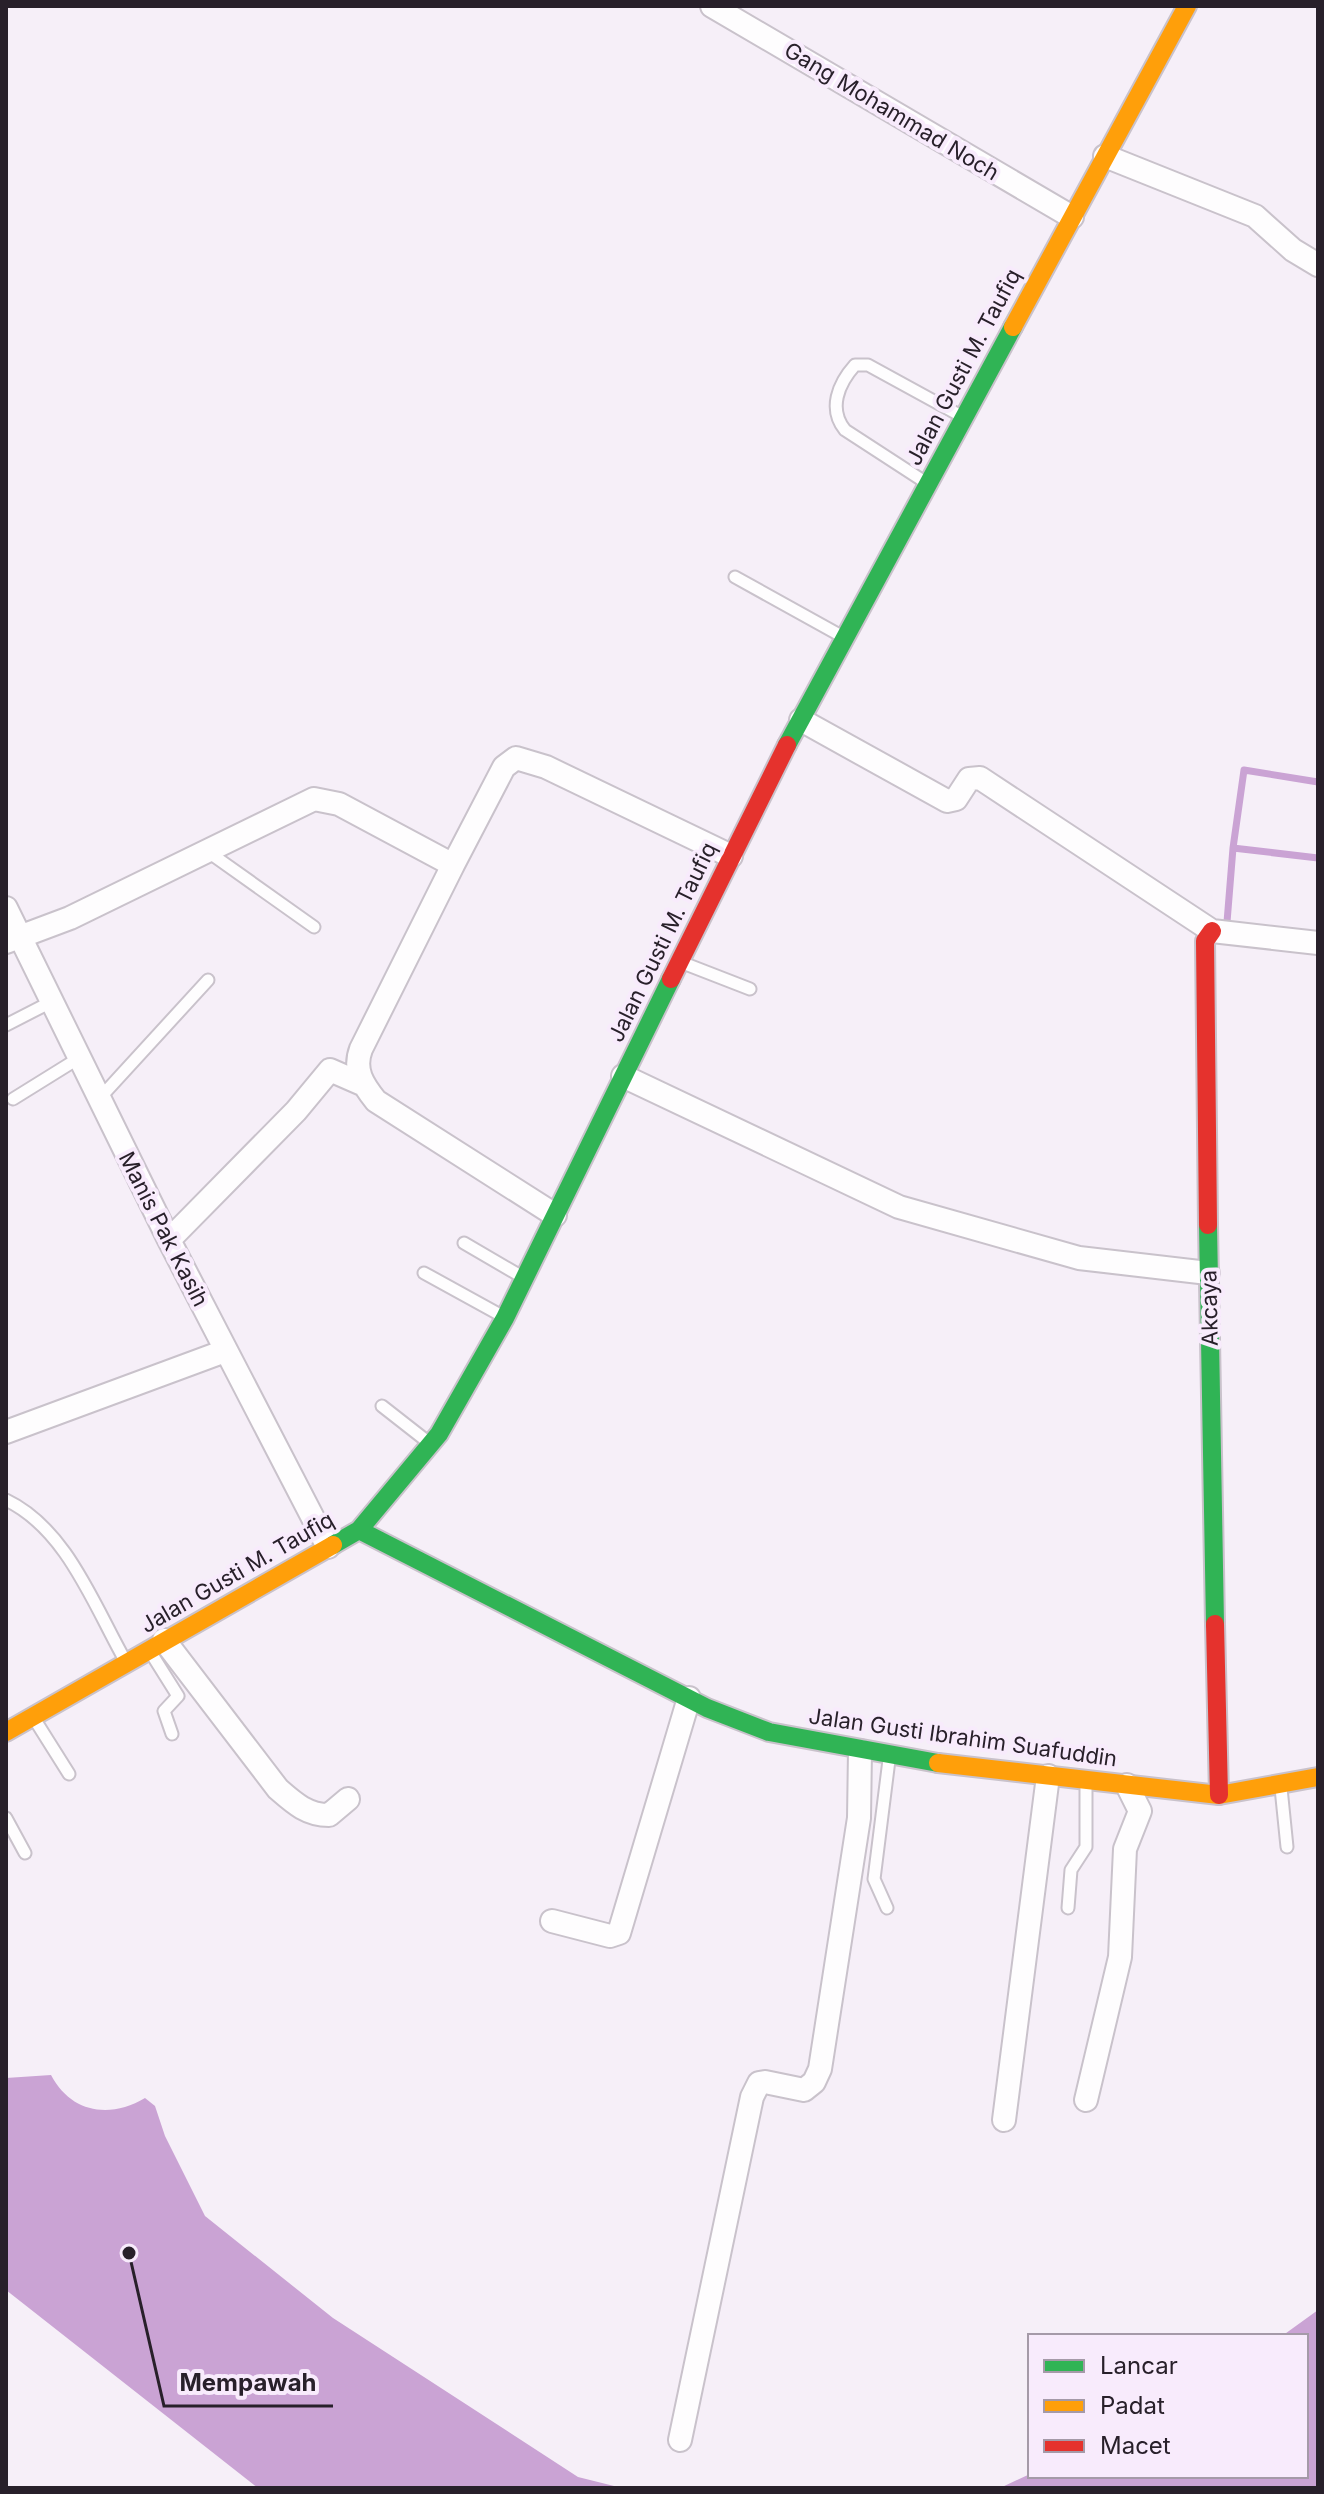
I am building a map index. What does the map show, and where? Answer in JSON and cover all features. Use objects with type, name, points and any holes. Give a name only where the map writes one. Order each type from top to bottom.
[{"type":"main road","name":"Jalan Gusti M. Taufiq","points":[[8,1728],[359,1530],[431,1444],[458,1406],[505,1318],[679,961],[801,720],[1187,6]]},
{"type":"main road","name":"Akcaya","points":[[1212,931],[1205,941],[1208,1273],[1219,1795]]},
{"type":"main road","name":"Jalan Gusti Ibrahim Suafuddin","points":[[359,1530],[689,1698],[769,1732],[860,1751],[1219,1795],[1318,1777]]},
{"type":"street","name":"Gang Mohammad Noch","points":[[712,6],[1072,217]]},
{"type":"street","points":[[1105,156],[1255,216],[1299,254],[1318,265]]},
{"type":"street","points":[[801,720],[947,801],[956,799],[969,779],[980,778],[1212,931],[1318,943]]},
{"type":"street","points":[[362,1084],[357,1061],[361,1049],[504,767],[516,758],[546,767],[731,856]]},
{"type":"street","points":[[12,939],[70,918],[314,799],[339,804],[453,865]]},
{"type":"street","name":"Manis Pak Kasih","points":[[6,908],[12,939],[51,1002],[225,1351],[328,1547]]},
{"type":"street","points":[[169,1240],[296,1111],[330,1070],[362,1084],[376,1101],[555,1215]]},
{"type":"street","points":[[623,1076],[899,1207],[1079,1258],[1208,1273]]},
{"type":"street","points":[[6,1432],[225,1351]]},
{"type":"street","points":[[156,1645],[278,1789],[302,1809],[329,1815],[348,1799]]},
{"type":"street","points":[[552,1921],[610,1936],[619,1933],[689,1698]]},
{"type":"street","points":[[680,2440],[752,2097],[759,2083],[765,2082],[804,2090],[814,2082],[820,2069],[859,1818],[860,1751]]},
{"type":"street","points":[[1004,2120],[1048,1776]]},
{"type":"street","points":[[1086,2100],[1120,1957],[1125,1849],[1140,1811],[1127,1785]]},
{"type":"lane","points":[[928,484],[845,430],[834,412],[841,386],[855,365],[864,364],[964,417]]},
{"type":"lane","points":[[735,577],[845,638]]},
{"type":"lane","points":[[207,851],[314,927]]},
{"type":"lane","points":[[679,961],[750,989]]},
{"type":"lane","points":[[99,1099],[208,980]]},
{"type":"lane","points":[[6,1025],[51,1002]]},
{"type":"lane","points":[[13,1099],[79,1058]]},
{"type":"lane","points":[[464,1243],[524,1279]]},
{"type":"lane","points":[[424,1273],[505,1318]]},
{"type":"lane","points":[[382,1406],[431,1444]]},
{"type":"lane","points":[[6,1500],[54,1536],[126,1662]]},
{"type":"lane","points":[[156,1645],[178,1696],[164,1711],[172,1734]]},
{"type":"lane","points":[[32,1716],[69,1774]]},
{"type":"lane","points":[[887,1908],[874,1879],[890,1755]]},
{"type":"lane","points":[[1068,1908],[1071,1870],[1086,1847],[1086,1781]]},
{"type":"lane","points":[[1280,1784],[1287,1847]]},
{"type":"lane","points":[[6,1818],[25,1853]]},
{"type":"shaded area","points":[[51,2075],[69,2098],[92,2109],[118,2109],[145,2098],[155,2106],[165,2136],[205,2216],[333,2318],[578,2477],[622,2488],[258,2488],[6,2290],[6,2078]]},
{"type":"shaded area","points":[[1318,2310],[1318,2488],[1000,2488],[1028,2475],[1028,2478],[1308,2478],[1308,2334],[1285,2334]]},
{"type":"waterway","points":[[1233,848],[1244,770],[1318,782]]},
{"type":"waterway","points":[[1227,922],[1233,848],[1318,858]]},
{"type":"traffic: fast","points":[[787,745],[1013,327]]},
{"type":"traffic: fast","points":[[333,1545],[359,1530],[439,1434],[505,1318],[671,979]]},
{"type":"traffic: fast","points":[[1208,1225],[1215,1624]]},
{"type":"traffic: fast","points":[[359,1530],[707,1708],[769,1732],[938,1763]]},
{"type":"traffic: slow","points":[[1013,327],[1187,6]]},
{"type":"traffic: slow","points":[[6,1732],[333,1545]]},
{"type":"traffic: slow","points":[[938,1763],[1219,1795],[1318,1777]]},
{"type":"traffic: jam","points":[[671,979],[787,745]]},
{"type":"traffic: jam","points":[[1208,1225],[1205,941],[1212,931]]},
{"type":"traffic: jam","points":[[1215,1624],[1219,1795]]},
{"type":"place","name":"Mempawah","points":[[129,2253]]}]
